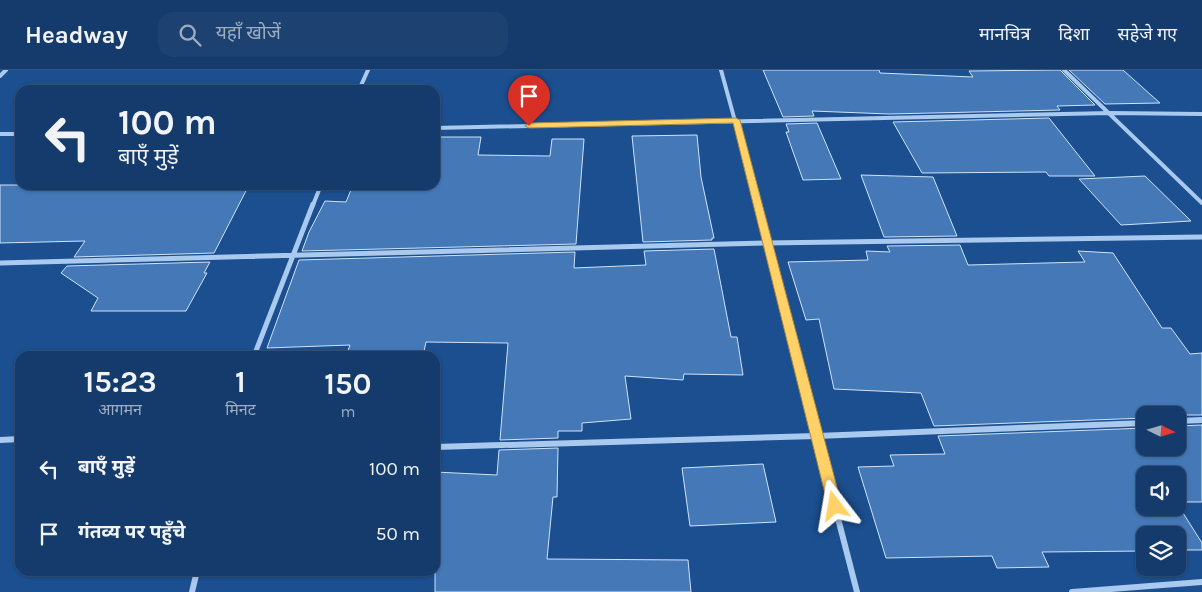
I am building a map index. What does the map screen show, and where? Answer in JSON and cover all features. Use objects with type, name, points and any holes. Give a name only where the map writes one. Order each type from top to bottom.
[{"type":"street","points":[[0,76],[6,70]]},
{"type":"street","points":[[361,85],[368,70]]},
{"type":"street","points":[[721,70],[736,120],[857,592]]},
{"type":"street","points":[[1064,70],[1202,203]]},
{"type":"street","points":[[440,128],[1110,113],[1202,114]]},
{"type":"street","points":[[0,134],[15,134]]},
{"type":"street","points":[[256,351],[319,190]]},
{"type":"street","points":[[0,263],[766,243],[1202,236]]},
{"type":"street","points":[[1186,421],[1202,420]]},
{"type":"street","points":[[440,447],[817,436],[1136,423]]},
{"type":"street","points":[[0,440],[15,439]]},
{"type":"street","points":[[192,592],[196,576]]},
{"type":"street","points":[[1072,592],[1202,582]]},
{"type":"building","points":[[763,70],[879,70],[880,73],[973,77],[969,71],[1060,70],[1095,105],[1057,106],[1060,110],[889,114],[812,111],[814,116],[783,117]]},
{"type":"building","points":[[1069,70],[1123,70],[1160,103],[1105,104]]},
{"type":"building","points":[[1049,118],[1095,176],[1049,176],[1046,172],[922,173],[893,122]]},
{"type":"building","points":[[817,123],[841,179],[803,180],[786,132],[789,132],[786,124]]},
{"type":"building","points":[[697,135],[701,177],[714,238],[712,240],[643,242],[632,136]]},
{"type":"building","points":[[440,137],[481,137],[478,155],[550,156],[552,139],[584,139],[576,244],[302,251],[309,232],[325,201],[346,202],[351,190],[440,190]]},
{"type":"building","points":[[861,175],[933,177],[957,236],[884,237]]},
{"type":"building","points":[[1145,176],[1191,221],[1121,225],[1079,179]]},
{"type":"building","points":[[0,185],[15,185],[15,190],[246,190],[214,253],[74,257],[85,241],[0,243]]},
{"type":"building","points":[[960,245],[968,265],[1085,262],[1078,251],[1113,253],[1162,328],[1171,328],[1190,354],[1202,353],[1202,415],[1186,415],[1186,406],[1136,406],[1136,418],[934,426],[921,393],[834,389],[819,319],[806,320],[788,262],[868,260],[866,251],[890,252],[887,246]]},
{"type":"building","points":[[714,249],[731,337],[737,337],[743,375],[684,374],[683,380],[625,376],[631,419],[582,423],[582,431],[558,431],[558,438],[500,440],[508,343],[426,342],[424,351],[348,351],[350,345],[267,348],[299,260],[575,252],[574,268],[646,265],[644,251]]},
{"type":"building","points":[[210,262],[204,273],[207,273],[186,311],[91,311],[98,298],[61,273],[67,266]]},
{"type":"building","points":[[1202,425],[1202,502],[1186,502],[1186,466],[1136,466],[1136,516],[1185,516],[1202,543],[1202,550],[1186,550],[1186,526],[1136,526],[1136,551],[1042,552],[1049,567],[997,568],[992,556],[886,558],[858,467],[894,466],[890,455],[945,454],[938,436],[1136,428],[1136,456],[1186,456],[1186,426]]},
{"type":"building","points":[[558,448],[557,497],[553,497],[547,559],[688,560],[691,592],[435,592],[435,576],[440,576],[440,472],[497,475],[499,450]]},
{"type":"building","points":[[763,464],[776,522],[690,526],[682,468]]},
{"type":"route","points":[[529,126],[736,120],[835,506]]}]
